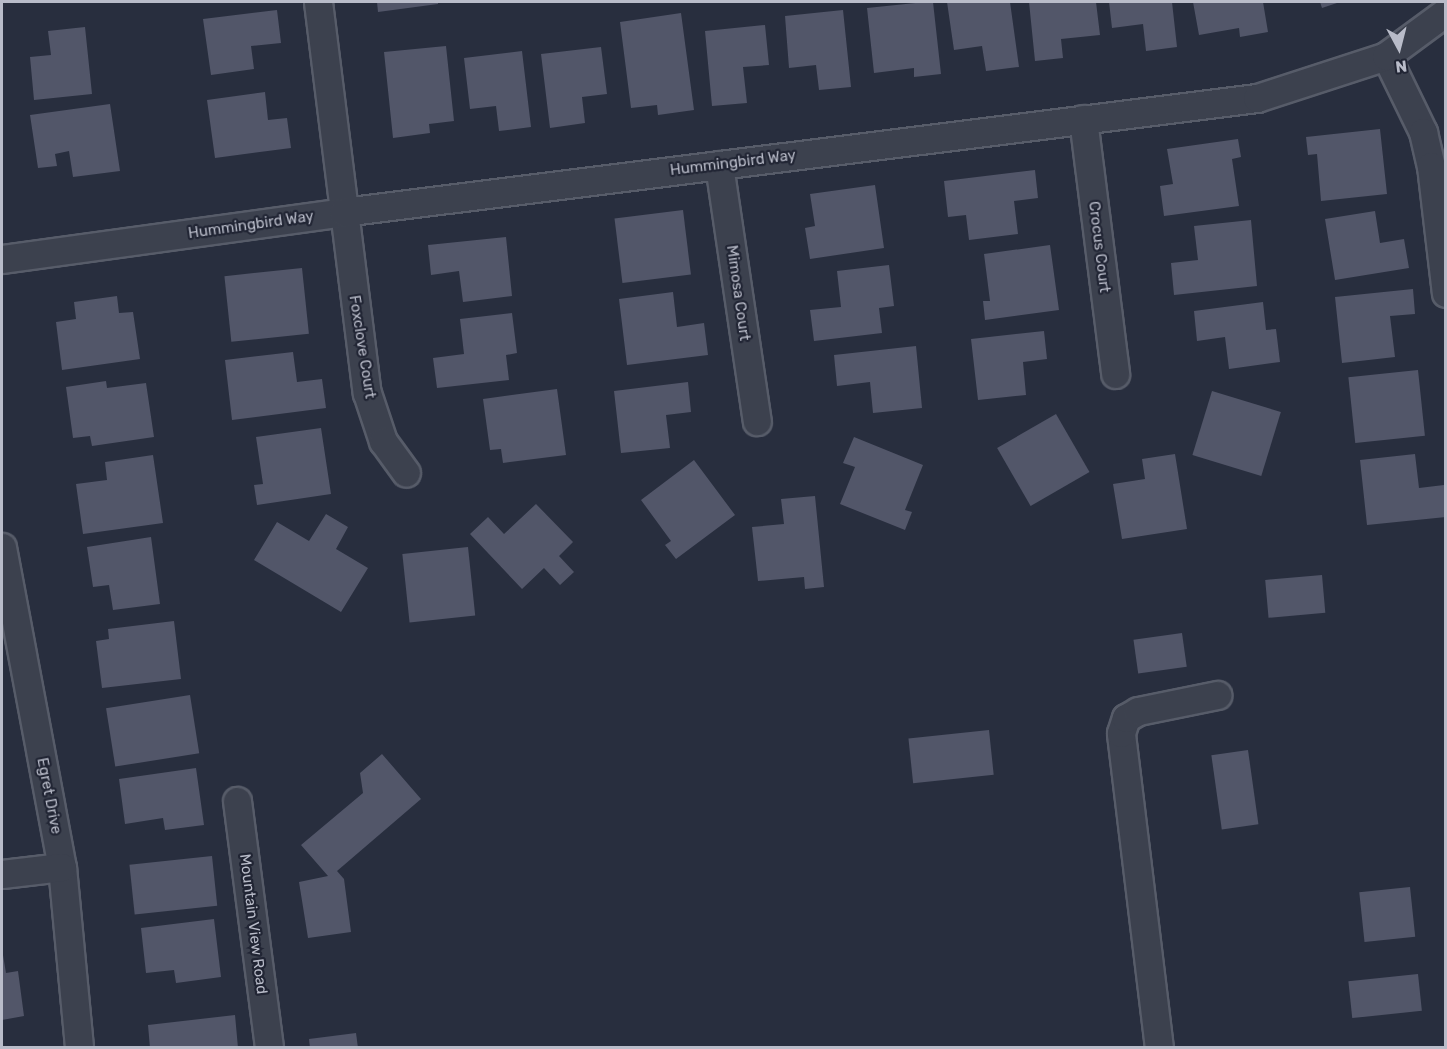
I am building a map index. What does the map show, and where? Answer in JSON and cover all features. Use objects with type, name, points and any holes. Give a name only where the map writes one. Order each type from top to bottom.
[{"type":"street","name":"Foxclove Court","points":[[318,2],[367,393],[383,441],[406,472]]},
{"type":"street","name":"Hummingbird Way","points":[[2,259],[343,212],[1257,98],[1386,56],[1446,12]]},
{"type":"street","points":[[1386,56],[1423,132],[1431,165],[1446,293]]},
{"type":"street","name":"Crocus Court","points":[[1083,119],[1115,374]]},
{"type":"street","name":"Mimosa Court","points":[[719,165],[757,421]]},
{"type":"street","name":"Egret Drive","points":[[2,547],[63,867],[79,1047]]},
{"type":"street","points":[[1159,1047],[1121,733],[1126,718],[1138,711],[1216,695]]},
{"type":"street","name":"Mountain View Road","points":[[237,801],[269,1047]]},
{"type":"street","points":[[2,874],[63,867]]},
{"type":"building","points":[[377,2],[438,2],[438,4],[378,12]]},
{"type":"building","points":[[933,2],[941,74],[914,77],[914,68],[874,73],[867,8]]},
{"type":"building","points":[[947,2],[1010,2],[1019,67],[986,71],[982,46],[954,50]]},
{"type":"building","points":[[1029,2],[1096,2],[1100,35],[1061,39],[1063,58],[1035,61]]},
{"type":"building","points":[[1109,2],[1172,2],[1177,47],[1146,51],[1143,24],[1112,28]]},
{"type":"building","points":[[1193,2],[1263,2],[1268,32],[1240,37],[1239,28],[1199,35]]},
{"type":"building","points":[[1320,2],[1340,2],[1322,8]]},
{"type":"building","points":[[277,10],[281,43],[251,46],[254,69],[211,75],[203,19]]},
{"type":"building","points":[[843,10],[851,87],[819,90],[816,65],[789,68],[785,16]]},
{"type":"building","points":[[681,13],[694,110],[658,115],[657,105],[631,108],[620,22]]},
{"type":"building","points":[[765,25],[769,65],[743,67],[747,103],[712,106],[705,31]]},
{"type":"building","points":[[85,27],[92,94],[34,100],[30,57],[51,55],[48,31]]},
{"type":"building","points":[[446,46],[454,121],[429,124],[430,133],[393,138],[384,52]]},
{"type":"building","points":[[601,47],[607,94],[582,97],[585,123],[550,128],[541,54]]},
{"type":"building","points":[[522,51],[531,127],[499,131],[496,106],[470,109],[464,58]]},
{"type":"building","points":[[265,92],[268,120],[287,118],[291,148],[215,158],[207,100]]},
{"type":"building","points":[[110,104],[120,171],[73,177],[69,151],[55,154],[57,166],[38,168],[30,115]]},
{"type":"building","points":[[1380,129],[1387,194],[1321,201],[1317,154],[1308,155],[1306,137]]},
{"type":"building","points":[[1238,139],[1241,157],[1232,159],[1239,206],[1164,216],[1160,186],[1173,184],[1167,149]]},
{"type":"building","points":[[1035,170],[1038,198],[1014,201],[1018,234],[969,240],[966,215],[948,217],[944,181]]},
{"type":"building","points":[[875,185],[884,248],[810,259],[805,228],[815,226],[810,194]]},
{"type":"building","points":[[683,210],[691,275],[622,283],[615,218]]},
{"type":"building","points":[[1375,211],[1380,243],[1404,239],[1409,268],[1335,280],[1325,219]]},
{"type":"building","points":[[1251,220],[1257,286],[1174,295],[1171,263],[1198,260],[1194,226]]},
{"type":"building","points":[[506,237],[512,296],[463,302],[459,271],[431,275],[428,245]]},
{"type":"building","points":[[1050,245],[1059,310],[985,320],[983,301],[990,301],[984,254]]},
{"type":"building","points":[[889,265],[894,306],[879,308],[882,333],[814,341],[810,310],[841,307],[837,271]]},
{"type":"building","points":[[302,268],[309,334],[231,342],[224,276]]},
{"type":"building","points":[[1413,289],[1415,314],[1390,316],[1395,357],[1342,363],[1335,297]]},
{"type":"building","points":[[673,292],[677,327],[704,323],[708,355],[627,365],[619,299]]},
{"type":"building","points":[[117,296],[119,313],[133,312],[140,359],[62,370],[56,322],[76,319],[74,302]]},
{"type":"building","points":[[1263,302],[1266,330],[1276,329],[1280,362],[1229,369],[1225,337],[1197,341],[1194,311]]},
{"type":"building","points":[[512,313],[517,353],[506,355],[509,380],[437,388],[433,358],[464,354],[460,319]]},
{"type":"building","points":[[1044,331],[1047,359],[1023,362],[1026,395],[978,400],[971,339]]},
{"type":"building","points":[[916,346],[922,408],[873,413],[870,382],[837,386],[834,355]]},
{"type":"building","points":[[293,352],[297,382],[322,379],[326,408],[232,420],[225,360]]},
{"type":"building","points":[[1418,370],[1425,436],[1355,443],[1348,377]]},
{"type":"building","points":[[106,381],[107,388],[146,383],[154,437],[92,446],[90,436],[73,438],[66,387]]},
{"type":"building","points":[[688,382],[691,412],[666,415],[670,448],[621,453],[614,391]]},
{"type":"building","points":[[557,389],[566,455],[503,463],[501,449],[490,450],[483,399]]},
{"type":"building","points":[[1212,391],[1281,412],[1261,476],[1192,455]]},
{"type":"building","points":[[1056,414],[1090,472],[1031,506],[997,448]]},
{"type":"building","points":[[321,428],[331,494],[257,505],[254,485],[263,484],[256,437]]},
{"type":"building","points":[[854,437],[923,465],[905,510],[912,512],[905,530],[840,504],[855,467],[843,463]]},
{"type":"building","points":[[1175,454],[1187,529],[1122,539],[1113,484],[1145,479],[1142,459]]},
{"type":"building","points":[[1415,454],[1419,488],[1444,485],[1446,517],[1367,525],[1360,460]]},
{"type":"building","points":[[153,455],[163,523],[83,534],[76,484],[107,480],[105,462]]},
{"type":"building","points":[[694,460],[735,515],[676,559],[665,545],[671,541],[641,500]]},
{"type":"building","points":[[815,496],[824,587],[805,589],[804,577],[758,581],[752,527],[784,524],[781,499]]},
{"type":"building","points":[[536,504],[573,542],[559,556],[574,572],[560,585],[544,568],[522,589],[470,534],[488,517],[504,534]]},
{"type":"building","points":[[326,514],[348,527],[336,549],[368,568],[341,612],[254,560],[277,522],[309,541]]},
{"type":"building","points":[[151,537],[160,604],[113,610],[109,585],[93,587],[87,547]]},
{"type":"building","points":[[468,547],[475,616],[410,623],[402,554]]},
{"type":"building","points":[[1322,575],[1325,613],[1269,618],[1265,580]]},
{"type":"building","points":[[174,621],[181,679],[102,688],[96,641],[109,639],[108,629]]},
{"type":"building","points":[[1182,633],[1187,667],[1138,673],[1133,640]]},
{"type":"building","points":[[190,695],[199,753],[115,767],[106,708]]},
{"type":"building","points":[[989,730],[994,775],[913,783],[908,738]]},
{"type":"building","points":[[1248,750],[1258,824],[1222,829],[1211,755]]},
{"type":"building","points":[[382,754],[421,799],[337,871],[344,879],[351,932],[308,938],[299,882],[328,876],[301,845],[363,793],[360,773]]},
{"type":"building","points":[[196,768],[204,825],[165,830],[163,818],[125,824],[119,779]]},
{"type":"building","points":[[212,856],[217,906],[135,914],[129,865]]},
{"type":"building","points":[[1410,887],[1415,937],[1365,942],[1359,892]]},
{"type":"building","points":[[214,919],[221,977],[176,983],[174,970],[146,973],[141,928]]},
{"type":"building","points":[[2,949],[6,973],[18,971],[24,1016],[2,1020]]},
{"type":"building","points":[[1418,974],[1422,1011],[1352,1018],[1348,981]]},
{"type":"building","points":[[235,1015],[238,1048],[150,1048],[148,1025]]},
{"type":"building","points":[[356,1033],[358,1048],[310,1048],[309,1039]]}]
